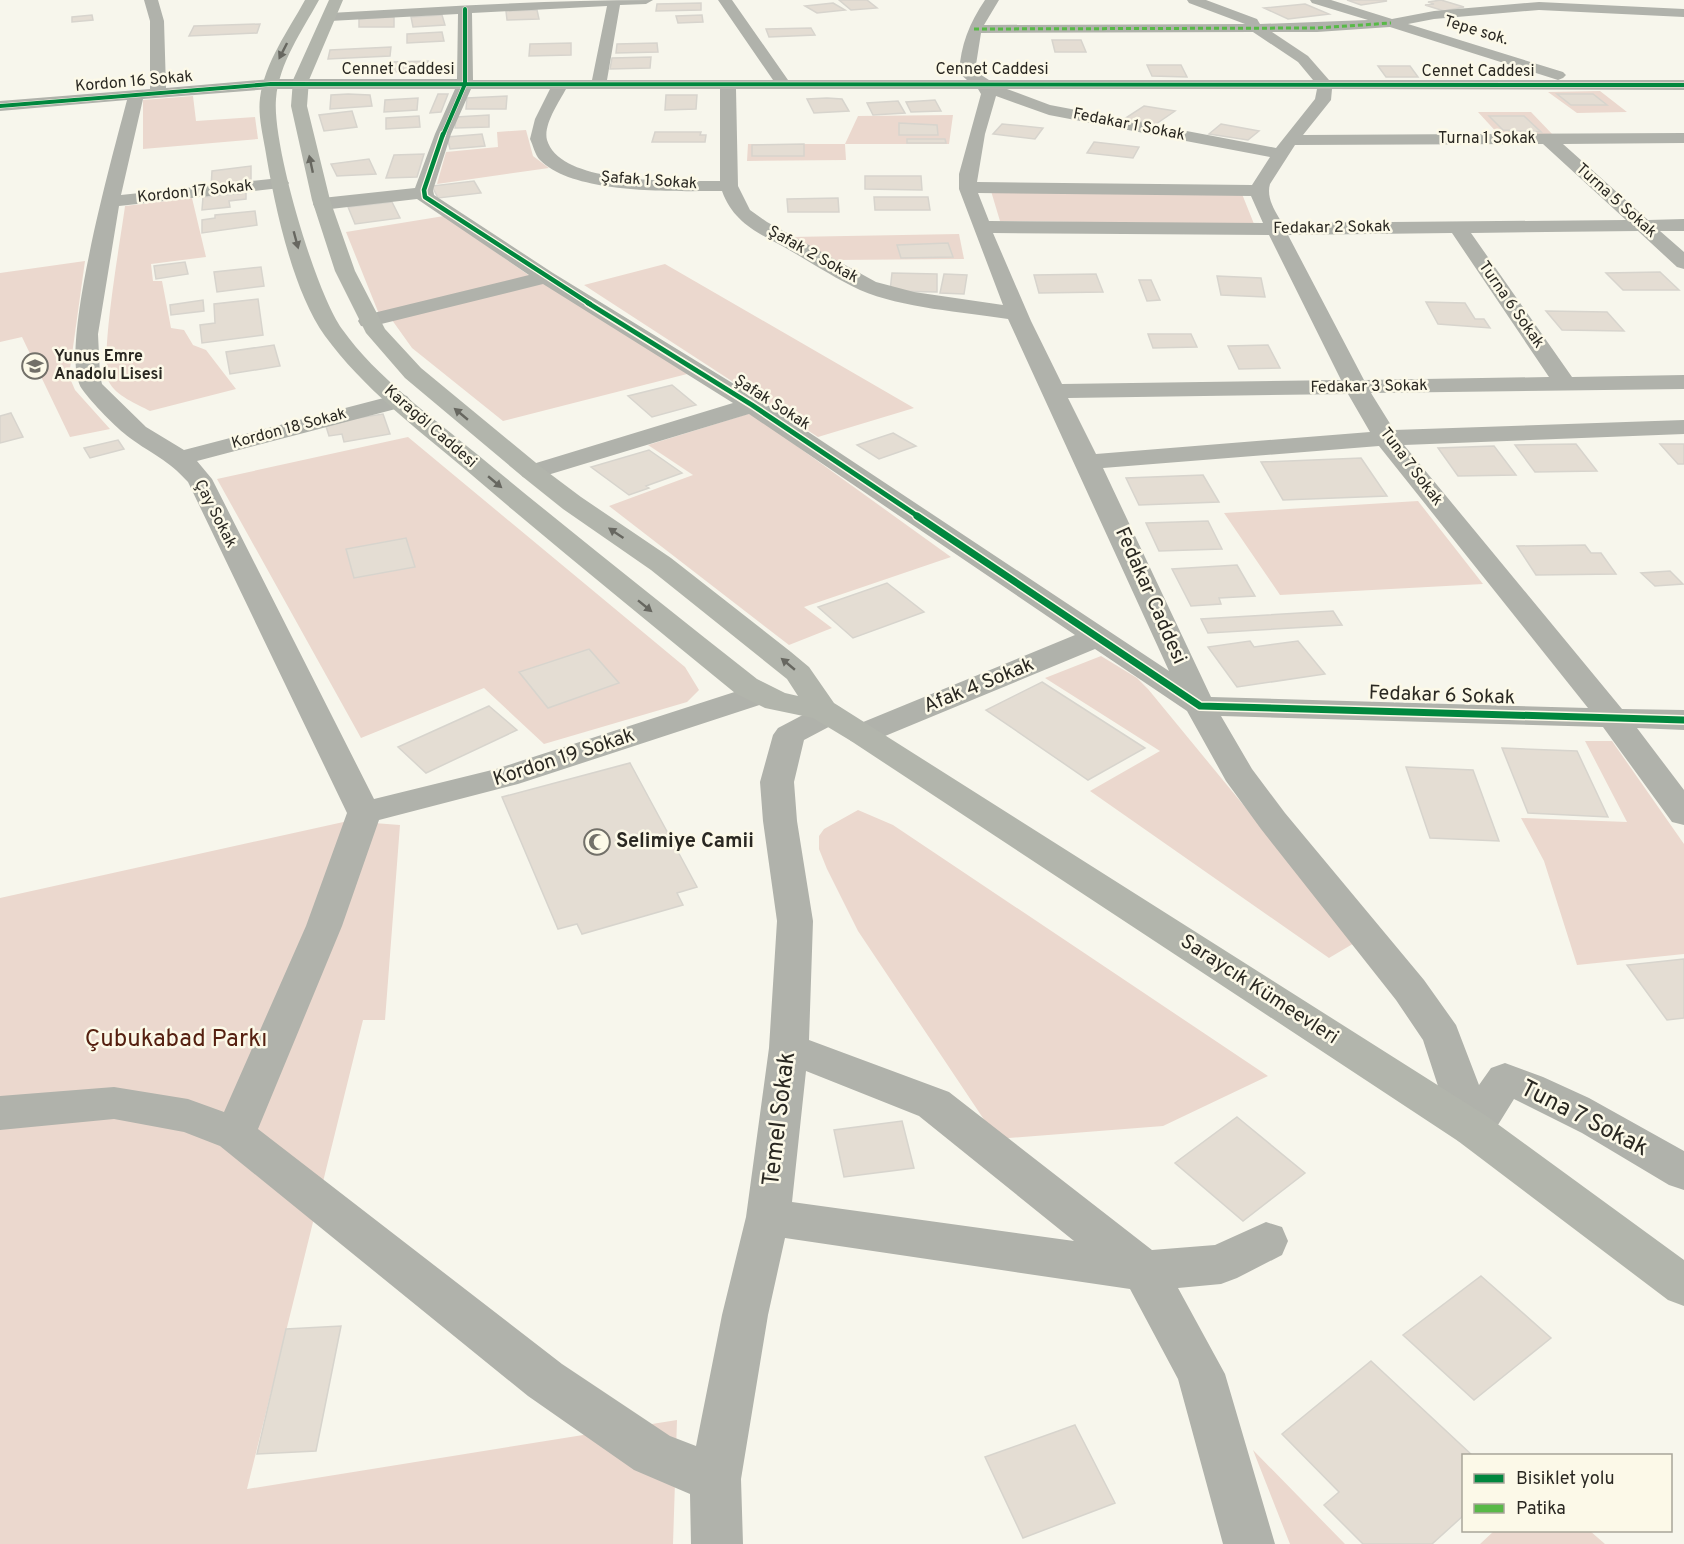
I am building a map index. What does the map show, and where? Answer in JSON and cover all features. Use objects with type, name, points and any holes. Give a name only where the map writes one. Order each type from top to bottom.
[{"type":"main road","name":"Karagöl Caddesi","points":[[312,0],[284,47],[271,84],[268,117],[280,183],[304,269],[323,316],[352,356],[399,401],[726,671],[776,700],[838,719]]},
{"type":"main road","points":[[333,9],[300,84],[298,95],[300,115],[315,182],[345,270],[369,321],[384,344],[413,373],[532,472],[572,503],[661,564],[798,672],[838,719]]},
{"type":"main road","name":"Saraycık Kümeevleri","points":[[838,719],[1473,1129],[1684,1286]]},
{"type":"street","name":"Çay Sokak","points":[[151,0],[158,21],[147,94],[109,202],[97,261],[89,324],[88,378],[91,386],[137,432],[180,458],[199,479],[364,813]]},
{"type":"street","points":[[333,9],[465,9],[646,0]]},
{"type":"street","points":[[725,0],[784,85]]},
{"type":"street","points":[[982,83],[967,73],[968,50],[976,21],[992,0]]},
{"type":"street","points":[[968,187],[1259,191],[1261,184],[1285,147],[1323,100],[1325,85],[1303,59],[1256,28],[1252,22],[1194,0]]},
{"type":"street","name":"Tepe sok.","points":[[1317,0],[1591,85]]},
{"type":"street","points":[[1459,0],[1497,11]]},
{"type":"street","points":[[1539,6],[1555,0]]},
{"type":"street","points":[[1650,0],[1684,13]]},
{"type":"street","points":[[599,84],[614,2]]},
{"type":"street","points":[[974,29],[1317,28],[1391,23],[1434,15],[1539,6],[1684,13]]},
{"type":"street","points":[[322,204],[424,193],[443,134],[465,84],[465,9]]},
{"type":"street","name":"Şafak 1 Sokak","points":[[561,83],[538,133],[538,142],[550,162],[577,173],[614,181],[729,186]]},
{"type":"street","name":"Fedakar 1 Sokak","points":[[982,83],[1038,108],[1096,119],[1285,147]]},
{"type":"street","name":"Fedakar Caddesi","points":[[982,83],[989,94],[968,174],[968,187],[981,227],[1017,314],[1200,706],[1238,774],[1410,990],[1442,1036],[1473,1129]]},
{"type":"street","name":"Kordon 16 Sokak","points":[[0,106],[271,84],[300,84]]},
{"type":"street","name":"Cennet Caddesi","points":[[300,84],[1684,85]]},
{"type":"street","name":"Şafak 2 Sokak","points":[[728,85],[729,186],[736,205],[751,220],[869,286],[912,298],[1017,314]]},
{"type":"street","points":[[1667,85],[1684,97]]},
{"type":"street","points":[[1093,140],[1096,119]]},
{"type":"street","name":"Turna 1 Sokak","points":[[1285,147],[1548,139],[1684,138]]},
{"type":"street","name":"Turna 5 Sokak","points":[[1548,139],[1684,262]]},
{"type":"street","name":"Kordon 17 Sokak","points":[[109,202],[280,183]]},
{"type":"street","name":"Tuna 7 Sokak","points":[[1259,191],[1356,387],[1386,438],[1612,717],[1684,814]]},
{"type":"street","name":"Şafak Sokak","points":[[424,193],[432,202],[546,277],[752,405],[1095,638],[1200,706]]},
{"type":"street","name":"Fedakar 2 Sokak","points":[[981,227],[1276,229],[1684,225]]},
{"type":"street","name":"Turna 6 Sokak","points":[[1457,227],[1565,382]]},
{"type":"street","points":[[369,321],[546,277]]},
{"type":"street","name":"Fedakar 3 Sokak","points":[[1053,391],[1684,382]]},
{"type":"street","name":"Kordon 18 Sokak","points":[[180,458],[399,401]]},
{"type":"street","points":[[532,472],[752,405]]},
{"type":"street","points":[[1088,462],[1386,438],[1684,427]]},
{"type":"street","name":"Afak 4 Sokak","points":[[838,719],[1095,638]]},
{"type":"street","name":"Kordon 19 Sokak","points":[[364,813],[506,777],[762,693]]},
{"type":"street","name":"Fedakar 6 Sokak","points":[[1200,706],[1684,720]]},
{"type":"street","name":"Temel Sokak","points":[[717,1544],[715,1479],[745,1315],[768,1217],[789,1048],[795,921],[780,821],[777,782],[781,758],[789,735],[838,719]]},
{"type":"street","points":[[235,1134],[324,926],[364,813]]},
{"type":"street","points":[[789,1048],[934,1104],[1144,1271],[1201,1374],[1249,1544]]},
{"type":"street","name":"Tuna 7 Sokak","points":[[1473,1129],[1505,1079],[1532,1088],[1559,1102],[1684,1172]]},
{"type":"street","points":[[0,1113],[114,1102],[188,1116],[235,1134],[545,1380],[652,1453],[715,1479]]},
{"type":"street","points":[[768,1217],[1144,1271],[1221,1264],[1266,1241]]},
{"type":"green space","points":[[1600,91],[1627,112],[1577,113],[1548,92]]},
{"type":"green space","points":[[193,96],[196,121],[255,117],[258,139],[143,149],[143,100]]},
{"type":"green space","points":[[1478,112],[1531,112],[1554,136],[1500,136]]},
{"type":"green space","points":[[953,115],[949,144],[845,144],[858,116]]},
{"type":"green space","points":[[526,130],[533,156],[549,168],[437,184],[446,152],[498,147],[497,132]]},
{"type":"green space","points":[[748,144],[845,144],[846,160],[747,161]]},
{"type":"green space","points":[[991,191],[1242,194],[1254,224],[1000,221]]},
{"type":"green space","points":[[192,198],[206,257],[151,264],[153,281],[162,281],[171,328],[184,330],[193,345],[206,350],[236,389],[150,411],[127,399],[112,387],[107,369],[109,324],[125,206]]},
{"type":"green space","points":[[444,216],[530,276],[379,314],[346,232]]},
{"type":"green space","points":[[959,234],[964,259],[831,260],[790,237]]},
{"type":"green space","points":[[85,261],[69,376],[75,390],[110,429],[70,437],[22,337],[0,342],[0,273]]},
{"type":"green space","points":[[665,264],[914,408],[818,437],[584,285]]},
{"type":"green space","points":[[543,281],[691,373],[503,421],[412,348],[392,320]]},
{"type":"green space","points":[[751,413],[951,557],[804,607],[832,628],[789,645],[609,506],[693,475],[648,445]]},
{"type":"green space","points":[[408,437],[685,667],[699,690],[687,702],[544,744],[484,688],[361,738],[217,479]]},
{"type":"green space","points":[[1418,501],[1483,584],[1280,595],[1224,513]]},
{"type":"green space","points":[[1101,656],[1137,678],[1148,689],[1356,942],[1329,958],[1090,791],[1160,751],[1045,678]]},
{"type":"green space","points":[[1585,741],[1612,741],[1684,844],[1684,954],[1577,965],[1544,861],[1521,818],[1627,822]]},
{"type":"green space","points":[[858,810],[893,825],[1268,1076],[1163,1126],[997,1139],[858,931],[827,869],[819,849],[819,836],[824,829]]},
{"type":"green space","name":"Çubukabad Parkı","points":[[348,821],[400,825],[385,1020],[363,1020],[247,1489],[677,1420],[673,1544],[0,1544],[0,898]]},
{"type":"green space","points":[[1253,1450],[1345,1544],[1290,1544]]},
{"type":"green space","points":[[1493,1532],[1591,1532],[1605,1544],[1480,1544]]},
{"type":"building","points":[[839,0],[867,0],[877,8],[851,10]]},
{"type":"building","points":[[1347,0],[1384,0],[1387,1],[1361,5]]},
{"type":"building","points":[[1441,0],[1464,7],[1444,11],[1425,5],[1434,4],[1428,2]]},
{"type":"building","points":[[701,3],[701,10],[656,11],[657,4]]},
{"type":"building","points":[[833,3],[845,10],[817,13],[805,6]]},
{"type":"building","points":[[1305,4],[1329,14],[1288,19],[1264,8]]},
{"type":"building","points":[[537,10],[539,19],[507,20],[506,11]]},
{"type":"building","points":[[92,15],[93,20],[72,22],[72,17]]},
{"type":"building","points":[[442,15],[445,25],[413,27],[411,17]]},
{"type":"building","points":[[702,15],[703,22],[678,23],[676,16]]},
{"type":"building","points":[[394,17],[394,27],[359,27],[359,19]]},
{"type":"building","points":[[260,24],[257,33],[189,36],[194,26]]},
{"type":"building","points":[[811,28],[815,35],[769,37],[766,29]]},
{"type":"building","points":[[442,32],[444,41],[407,43],[407,34]]},
{"type":"building","points":[[1052,40],[1081,40],[1086,52],[1055,52]]},
{"type":"building","points":[[571,43],[571,55],[529,56],[530,44]]},
{"type":"building","points":[[657,43],[658,52],[616,53],[617,44]]},
{"type":"building","points":[[391,47],[390,56],[328,59],[330,50]]},
{"type":"building","points":[[651,57],[650,68],[610,69],[612,58]]},
{"type":"building","points":[[428,61],[422,73],[386,71],[391,62]]},
{"type":"building","points":[[1147,65],[1181,65],[1187,77],[1152,76]]},
{"type":"building","points":[[1378,66],[1410,66],[1418,77],[1386,77]]},
{"type":"building","points":[[438,94],[448,94],[441,112],[430,113]]},
{"type":"building","points":[[1557,94],[1593,94],[1607,105],[1571,105]]},
{"type":"building","points":[[331,95],[370,95],[372,106],[330,109]]},
{"type":"building","points":[[666,95],[697,95],[696,109],[665,110]]},
{"type":"building","points":[[507,96],[506,109],[466,109],[467,98]]},
{"type":"building","points":[[418,98],[417,110],[384,112],[385,100]]},
{"type":"building","points":[[807,99],[842,99],[849,111],[814,113]]},
{"type":"building","points":[[935,100],[941,111],[911,112],[906,102]]},
{"type":"building","points":[[898,101],[905,113],[873,115],[867,103]]},
{"type":"building","points":[[1144,106],[1175,111],[1156,124],[1124,119]]},
{"type":"building","points":[[352,111],[357,127],[324,131],[319,115]]},
{"type":"building","points":[[489,115],[489,127],[455,128],[456,117]]},
{"type":"building","points":[[419,116],[420,127],[386,129],[386,118]]},
{"type":"building","points":[[1489,116],[1524,116],[1541,132],[1503,130]]},
{"type":"building","points":[[899,123],[937,125],[938,135],[899,135]]},
{"type":"building","points":[[1002,124],[1043,128],[1035,139],[993,134]]},
{"type":"building","points":[[1221,124],[1259,131],[1248,140],[1209,134]]},
{"type":"building","points":[[655,132],[701,132],[700,135],[706,135],[705,142],[652,142]]},
{"type":"building","points":[[482,134],[485,146],[450,149],[447,137]]},
{"type":"building","points":[[907,139],[945,139],[946,143],[907,143]]},
{"type":"building","points":[[1094,142],[1139,147],[1133,158],[1087,153]]},
{"type":"building","points":[[804,144],[804,156],[752,156],[752,145]]},
{"type":"building","points":[[424,154],[417,177],[386,178],[394,155]]},
{"type":"building","points":[[369,159],[376,174],[337,176],[331,164]]},
{"type":"building","points":[[251,166],[251,182],[211,188],[212,171]]},
{"type":"building","points":[[865,176],[921,176],[922,190],[865,189]]},
{"type":"building","points":[[474,181],[481,193],[438,198],[432,186]]},
{"type":"building","points":[[246,193],[246,199],[229,201],[230,207],[202,210],[203,197]]},
{"type":"building","points":[[874,197],[928,197],[930,210],[875,210]]},
{"type":"building","points":[[838,198],[839,212],[788,212],[787,199]]},
{"type":"building","points":[[392,202],[400,218],[355,224],[348,207]]},
{"type":"building","points":[[255,211],[257,225],[202,233],[202,220],[215,218],[215,215]]},
{"type":"building","points":[[948,243],[953,257],[901,258],[897,245]]},
{"type":"building","points":[[185,262],[188,274],[156,279],[154,266]]},
{"type":"building","points":[[261,267],[264,286],[217,292],[214,272]]},
{"type":"building","points":[[1660,272],[1679,290],[1623,290],[1606,273]]},
{"type":"building","points":[[892,273],[937,274],[937,292],[890,291]]},
{"type":"building","points":[[944,274],[967,275],[964,294],[940,293]]},
{"type":"building","points":[[1096,274],[1103,292],[1039,293],[1034,275]]},
{"type":"building","points":[[1217,276],[1261,278],[1265,297],[1221,295]]},
{"type":"building","points":[[1139,280],[1151,280],[1160,300],[1147,301]]},
{"type":"building","points":[[258,299],[263,335],[202,343],[200,325],[215,323],[214,304]]},
{"type":"building","points":[[203,300],[204,311],[171,315],[170,305]]},
{"type":"building","points":[[1426,302],[1465,303],[1475,319],[1484,319],[1490,328],[1438,324]]},
{"type":"building","points":[[1546,311],[1607,312],[1624,331],[1562,330]]},
{"type":"building","points":[[1148,334],[1191,334],[1197,347],[1153,348]]},
{"type":"building","points":[[274,345],[280,366],[230,374],[226,352]]},
{"type":"building","points":[[1268,345],[1280,368],[1239,369],[1228,346]]},
{"type":"building","points":[[672,385],[696,405],[652,417],[628,396]]},
{"type":"building","points":[[11,413],[23,437],[0,443],[0,416]]},
{"type":"building","points":[[383,414],[390,434],[344,442],[342,434],[329,436],[325,423]]},
{"type":"building","points":[[893,433],[916,446],[879,459],[857,445]]},
{"type":"building","points":[[118,440],[124,449],[90,458],[84,448]]},
{"type":"building","points":[[1576,444],[1597,471],[1535,472],[1515,445]]},
{"type":"building","points":[[1660,444],[1684,444],[1684,464],[1678,464]]},
{"type":"building","points":[[1494,446],[1516,475],[1458,476],[1438,448]]},
{"type":"building","points":[[649,450],[682,473],[629,495],[591,467]]},
{"type":"building","points":[[1361,458],[1387,496],[1283,500],[1261,462]]},
{"type":"building","points":[[1203,475],[1219,502],[1139,505],[1126,478]]},
{"type":"building","points":[[1208,521],[1222,549],[1159,551],[1146,523]]},
{"type":"building","points":[[406,538],[415,567],[354,578],[346,549]]},
{"type":"building","points":[[1585,545],[1591,553],[1601,553],[1616,574],[1536,575],[1517,546]]},
{"type":"building","points":[[1237,565],[1255,596],[1219,598],[1221,604],[1191,606],[1172,569]]},
{"type":"building","points":[[1670,571],[1683,584],[1655,586],[1641,573]]},
{"type":"building","points":[[887,583],[924,612],[853,638],[818,607]]},
{"type":"building","points":[[1333,611],[1342,625],[1208,633],[1201,619]]},
{"type":"building","points":[[1250,641],[1254,647],[1298,641],[1325,674],[1237,687],[1208,647]]},
{"type":"building","points":[[589,649],[619,683],[548,708],[519,672]]},
{"type":"building","points":[[1042,682],[1145,748],[1088,780],[986,710]]},
{"type":"building","points":[[489,706],[517,730],[426,773],[398,747]]},
{"type":"building","points":[[1502,748],[1577,751],[1608,817],[1528,813]]},
{"type":"building","name":"Selimiye Camii","points":[[630,763],[697,887],[677,893],[683,905],[582,934],[577,924],[558,929],[502,797]]},
{"type":"building","points":[[1406,767],[1473,770],[1499,841],[1430,838]]},
{"type":"building","points":[[1684,959],[1684,1018],[1667,1020],[1627,965]]},
{"type":"building","points":[[1237,1117],[1305,1173],[1243,1221],[1175,1163]]},
{"type":"building","points":[[902,1121],[914,1168],[844,1177],[834,1130]]},
{"type":"building","points":[[1481,1276],[1551,1338],[1474,1400],[1403,1335]]},
{"type":"building","points":[[341,1326],[316,1451],[257,1454],[286,1329]]},
{"type":"building","points":[[1371,1361],[1471,1454],[1462,1454],[1462,1517],[1432,1544],[1363,1544],[1324,1505],[1339,1492],[1282,1434]]},
{"type":"building","points":[[1075,1425],[1115,1503],[1023,1538],[985,1457]]},
{"type":"marked path","points":[[974,29],[1317,28],[1391,23]]},
{"type":"cycle path","points":[[465,9],[465,84],[443,134],[424,190],[425,197],[546,277],[752,405],[1200,706],[1684,720]]},
{"type":"cycle path","points":[[0,106],[271,84],[1684,85]]},
{"type":"place","name":"Yunus Emre Anadolu Lisesi","points":[[35,366]]},
{"type":"place","name":"Selimiye Camii","points":[[597,842]]}]
